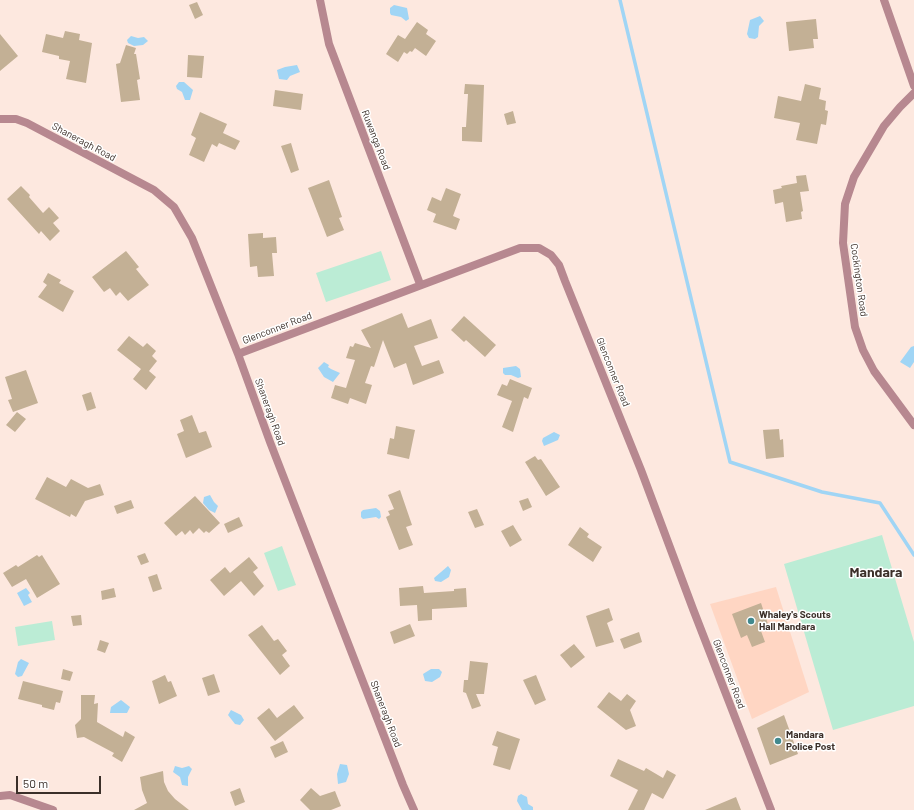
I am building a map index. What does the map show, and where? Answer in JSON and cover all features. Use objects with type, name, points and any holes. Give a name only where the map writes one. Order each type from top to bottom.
[{"type":"street","name":"Ruwanga Road","points":[[320,0],[329,44],[420,284]]},
{"type":"street","points":[[884,0],[914,86]]},
{"type":"street","name":"Cockington Road","points":[[914,93],[884,126],[854,177],[845,204],[843,243],[855,327],[863,350],[874,371],[914,425]]},
{"type":"street","name":"Shaneragh Road","points":[[0,119],[16,119],[27,123],[154,190],[174,207],[192,238],[403,785],[414,810]]},
{"type":"street","name":"Glenconner Road","points":[[238,354],[420,284],[520,248],[539,248],[551,255],[559,266],[641,470],[771,810]]},
{"type":"street","points":[[0,796],[10,795],[53,810]]},
{"type":"shaded area","points":[[776,587],[809,692],[752,719],[710,604]]},
{"type":"green space","points":[[381,251],[391,280],[326,302],[316,273]]},
{"type":"green space","points":[[882,535],[914,642],[914,706],[833,730],[784,564]]},
{"type":"green space","points":[[282,546],[296,585],[278,591],[264,553]]},
{"type":"green space","points":[[52,621],[55,640],[18,646],[15,627]]},
{"type":"water","points":[[394,5],[407,8],[409,19],[406,21],[401,17],[391,15],[390,8]]},
{"type":"water","points":[[760,16],[764,21],[759,26],[758,37],[755,39],[749,38],[747,34],[750,20]]},
{"type":"water","points":[[131,36],[138,38],[144,37],[148,41],[143,45],[134,46],[128,43],[127,40]]},
{"type":"water","points":[[297,65],[300,72],[290,76],[287,80],[279,79],[277,70]]},
{"type":"water","points":[[179,82],[184,82],[193,90],[190,100],[185,100],[182,92],[177,89],[176,86]]},
{"type":"water","points":[[914,346],[914,362],[910,368],[900,362],[911,347]]},
{"type":"water","points":[[324,362],[329,365],[328,367],[340,373],[333,382],[324,377],[318,368]]},
{"type":"water","points":[[516,366],[520,369],[521,377],[518,378],[511,375],[505,375],[503,373],[503,368]]},
{"type":"water","points":[[554,432],[560,435],[558,440],[544,446],[542,441],[543,438]]},
{"type":"water","points":[[210,495],[218,506],[215,513],[209,510],[203,503],[204,497]]},
{"type":"water","points":[[376,508],[380,511],[381,517],[379,519],[376,517],[363,519],[361,517],[361,512],[363,510]]},
{"type":"water","points":[[448,566],[451,570],[449,577],[441,582],[435,581],[434,578]]},
{"type":"water","points":[[26,588],[30,593],[28,595],[32,602],[24,606],[17,593]]},
{"type":"water","points":[[21,659],[29,663],[22,676],[18,677],[15,674],[18,662]]},
{"type":"water","points":[[431,669],[439,669],[442,672],[440,677],[432,682],[425,681],[423,674]]},
{"type":"water","points":[[121,700],[130,707],[127,713],[110,713],[111,707]]},
{"type":"water","points":[[231,710],[241,715],[244,720],[240,725],[235,724],[228,715]]},
{"type":"water","points":[[340,764],[347,765],[349,774],[346,782],[338,784],[337,774]]},
{"type":"water","points":[[175,766],[182,768],[189,766],[192,769],[188,777],[188,786],[182,785],[180,777],[173,772]]},
{"type":"water","points":[[521,794],[527,797],[528,804],[533,807],[533,810],[522,810],[517,801],[518,796]]},
{"type":"building","points":[[197,2],[203,15],[195,19],[189,5]]},
{"type":"building","points":[[816,19],[818,39],[813,39],[814,48],[789,51],[786,22]]},
{"type":"building","points":[[417,22],[428,30],[426,34],[436,41],[426,56],[415,48],[412,52],[410,51],[407,54],[404,52],[398,62],[386,54],[398,35],[405,39]]},
{"type":"building","points":[[65,31],[80,34],[79,40],[92,43],[86,83],[66,79],[70,61],[59,59],[59,56],[42,52],[46,34],[63,38]]},
{"type":"building","points":[[0,34],[18,56],[0,71]]},
{"type":"building","points":[[126,45],[136,48],[134,54],[136,54],[140,79],[137,80],[140,100],[121,102],[116,64],[120,63]]},
{"type":"building","points":[[188,55],[204,56],[202,78],[187,77]]},
{"type":"building","points":[[465,84],[484,85],[482,142],[462,141],[462,127],[466,127],[468,94],[464,94]]},
{"type":"building","points":[[805,84],[821,88],[819,99],[826,101],[825,110],[828,111],[826,125],[821,124],[817,144],[796,140],[800,123],[774,118],[778,96],[801,101]]},
{"type":"building","points":[[275,90],[303,94],[301,110],[273,106]]},
{"type":"building","points":[[513,111],[516,123],[507,125],[504,114]]},
{"type":"building","points":[[200,112],[227,124],[223,133],[240,141],[235,150],[219,143],[217,147],[212,144],[204,162],[189,155],[196,138],[191,135]]},
{"type":"building","points":[[291,143],[299,170],[291,173],[281,146]]},
{"type":"building","points":[[806,175],[809,191],[800,192],[803,211],[801,212],[802,219],[786,222],[783,202],[775,204],[773,190],[782,188],[781,186],[797,183],[796,176]]},
{"type":"building","points":[[329,180],[342,217],[339,218],[344,230],[327,237],[308,188]]},
{"type":"building","points":[[21,186],[30,195],[29,197],[43,213],[49,207],[59,218],[53,223],[60,231],[50,241],[41,231],[39,234],[7,199]]},
{"type":"building","points":[[446,188],[461,194],[453,216],[460,219],[456,230],[433,222],[436,214],[427,210],[432,197],[441,201]]},
{"type":"building","points":[[263,233],[263,238],[276,237],[277,253],[272,253],[274,276],[258,277],[257,266],[250,267],[248,234]]},
{"type":"building","points":[[126,251],[139,267],[136,269],[149,285],[128,301],[120,292],[116,296],[110,288],[104,292],[92,277]]},
{"type":"building","points":[[48,273],[61,280],[59,283],[74,291],[63,312],[38,297],[47,285],[43,282]]},
{"type":"building","points":[[402,313],[408,328],[431,319],[438,338],[414,346],[422,366],[439,360],[444,373],[413,385],[406,363],[394,368],[383,340],[374,367],[371,366],[365,383],[372,385],[366,404],[350,398],[348,404],[331,398],[335,385],[346,388],[355,360],[346,358],[350,346],[353,347],[355,343],[371,348],[361,330]]},
{"type":"building","points":[[464,316],[496,345],[485,357],[466,340],[464,342],[451,330]]},
{"type":"building","points":[[129,336],[143,347],[147,343],[156,351],[152,356],[157,361],[149,371],[156,377],[146,390],[133,379],[141,369],[117,350]]},
{"type":"building","points":[[26,370],[38,403],[13,412],[8,400],[12,399],[5,377]]},
{"type":"building","points":[[510,379],[532,388],[528,399],[524,397],[513,432],[502,427],[512,401],[497,395],[502,384],[507,386]]},
{"type":"building","points":[[91,392],[96,408],[87,411],[82,395]]},
{"type":"building","points":[[17,412],[26,419],[15,432],[6,425]]},
{"type":"building","points":[[192,415],[199,433],[206,431],[212,447],[186,458],[177,434],[184,431],[180,420]]},
{"type":"building","points":[[396,426],[415,430],[409,459],[387,454],[390,438],[394,439]]},
{"type":"building","points":[[779,429],[780,440],[783,439],[784,457],[766,459],[763,430]]},
{"type":"building","points":[[535,456],[538,460],[541,459],[560,487],[546,496],[525,462]]},
{"type":"building","points":[[47,477],[66,487],[71,479],[88,488],[100,484],[104,495],[85,501],[76,517],[71,514],[70,517],[35,499]]},
{"type":"building","points":[[400,490],[412,525],[406,527],[413,545],[399,550],[386,517],[390,515],[388,511],[394,509],[388,495]]},
{"type":"building","points":[[195,496],[220,523],[209,533],[206,531],[204,533],[199,528],[193,534],[190,530],[185,535],[182,531],[176,536],[164,523]]},
{"type":"building","points":[[528,498],[532,507],[523,511],[519,501]]},
{"type":"building","points":[[131,500],[134,508],[117,514],[114,506]]},
{"type":"building","points":[[477,509],[484,525],[475,528],[468,512]]},
{"type":"building","points":[[239,517],[243,526],[228,533],[224,524]]},
{"type":"building","points":[[513,525],[522,540],[510,547],[501,531]]},
{"type":"building","points":[[580,527],[589,534],[587,537],[602,547],[593,562],[568,545]]},
{"type":"building","points":[[145,553],[149,562],[141,565],[137,556]]},
{"type":"building","points":[[37,555],[39,557],[42,555],[60,584],[37,598],[26,579],[12,587],[3,573],[16,565],[18,567]]},
{"type":"building","points":[[249,557],[258,568],[253,572],[264,586],[254,596],[241,581],[224,596],[210,580],[225,567],[230,573]]},
{"type":"building","points":[[157,574],[162,589],[153,592],[148,577]]},
{"type":"building","points":[[423,586],[424,593],[454,591],[454,589],[466,588],[467,607],[432,609],[432,620],[418,621],[417,605],[400,606],[399,588]]},
{"type":"building","points":[[114,588],[116,597],[102,600],[101,591]]},
{"type":"building","name":"Whaley's Scouts Hall Mandara","points":[[761,603],[769,627],[761,631],[765,642],[752,647],[747,635],[741,638],[732,614]]},
{"type":"building","points":[[609,608],[613,620],[607,623],[614,642],[596,647],[586,616]]},
{"type":"building","points":[[81,615],[82,625],[73,626],[71,616]]},
{"type":"building","points":[[410,624],[415,636],[394,644],[390,632]]},
{"type":"building","points":[[262,625],[274,641],[278,639],[287,651],[282,655],[290,666],[280,675],[248,635]]},
{"type":"building","points":[[639,632],[642,642],[624,649],[620,639]]},
{"type":"building","points":[[100,640],[109,643],[105,653],[97,650]]},
{"type":"building","points":[[574,644],[585,657],[571,668],[560,655]]},
{"type":"building","points":[[470,661],[488,663],[484,694],[476,694],[481,706],[472,709],[466,693],[463,692],[464,680],[468,680]]},
{"type":"building","points":[[63,669],[73,672],[70,681],[61,679]]},
{"type":"building","points":[[214,674],[220,692],[208,696],[202,678]]},
{"type":"building","points":[[165,675],[168,682],[171,681],[177,696],[159,704],[152,681]]},
{"type":"building","points":[[536,675],[546,700],[535,705],[523,680]]},
{"type":"building","points":[[23,681],[63,691],[60,703],[56,702],[54,710],[42,707],[42,705],[18,699]]},
{"type":"building","points":[[609,692],[621,701],[627,694],[636,701],[630,710],[636,726],[626,730],[597,707]]},
{"type":"building","points":[[81,695],[95,695],[94,704],[98,703],[97,722],[123,737],[125,731],[135,737],[122,762],[112,756],[114,753],[84,737],[77,738],[75,725],[81,719]]},
{"type":"building","points":[[294,705],[304,718],[275,741],[257,718],[269,708],[277,718]]},
{"type":"building","name":"Mandara Police Post","points":[[784,715],[798,754],[770,765],[757,728]]},
{"type":"building","points":[[497,731],[520,739],[510,770],[493,765],[498,747],[492,745]]},
{"type":"building","points":[[283,741],[288,752],[275,758],[270,747]]},
{"type":"building","points":[[618,759],[644,771],[646,768],[663,778],[667,770],[676,775],[663,799],[652,793],[644,810],[628,810],[638,790],[610,776]]},
{"type":"building","points":[[163,771],[164,782],[168,791],[175,799],[189,810],[134,810],[147,803],[142,790],[140,777]]},
{"type":"building","points":[[240,788],[245,802],[235,806],[230,792]]},
{"type":"building","points":[[311,788],[320,796],[335,791],[341,806],[331,810],[310,810],[300,800]]},
{"type":"building","points":[[736,797],[741,810],[705,810]]},
{"type":"waterway","points":[[620,0],[730,462],[822,492],[880,503],[914,555]]},
{"type":"place","name":"Whaley's Scouts Hall Mandara","points":[[751,621]]},
{"type":"place","name":"Mandara Police Post","points":[[778,741]]},
{"type":"district","name":"Mandara","points":[[876,572]]}]
